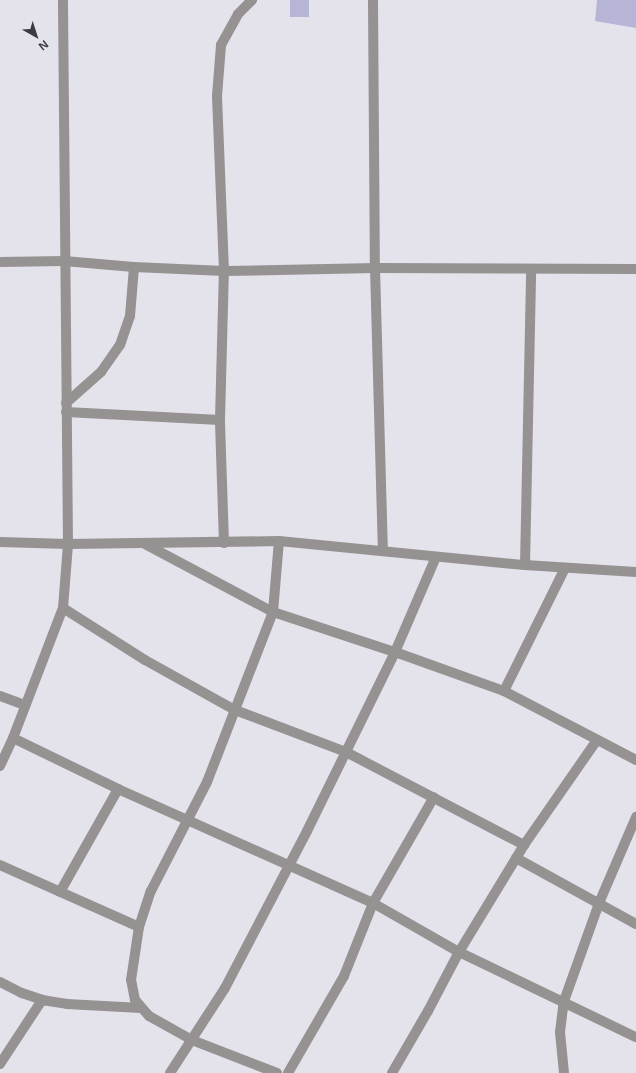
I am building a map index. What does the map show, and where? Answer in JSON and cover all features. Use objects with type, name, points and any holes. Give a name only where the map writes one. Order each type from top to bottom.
[{"type":"street","points":[[0,766],[13,738],[62,608],[68,544],[64,261],[63,0]]},
{"type":"street","points":[[224,543],[220,420],[224,271],[217,96],[221,45],[238,14],[252,0]]},
{"type":"street","points":[[373,0],[375,268],[383,551]]},
{"type":"street","points":[[0,262],[64,261],[134,267],[224,271],[375,268],[531,270],[636,269]]},
{"type":"street","points":[[66,407],[102,372],[120,345],[130,316],[134,267]]},
{"type":"street","points":[[525,565],[531,270]]},
{"type":"street","points":[[66,407],[220,420]]},
{"type":"street","points":[[0,542],[68,544],[279,542],[525,565],[636,572]]},
{"type":"street","points":[[277,1073],[192,1040],[148,1016],[135,1000],[131,980],[139,927],[151,891],[207,782],[273,612],[279,542]]},
{"type":"street","points":[[143,543],[273,612],[395,652],[504,691],[636,760]]},
{"type":"street","points":[[170,1073],[226,988],[395,652],[436,557]]},
{"type":"street","points":[[504,691],[565,568]]},
{"type":"street","points":[[62,608],[145,660],[235,710],[346,752],[434,797],[524,846]]},
{"type":"street","points":[[0,696],[25,705]]},
{"type":"street","points":[[13,738],[118,789],[373,903],[459,952],[564,1001],[636,1037]]},
{"type":"street","points":[[392,1073],[428,1011],[459,952],[516,858],[597,740]]},
{"type":"street","points":[[60,892],[118,789]]},
{"type":"street","points":[[288,1073],[344,976],[373,903],[434,797]]},
{"type":"street","points":[[564,1073],[560,1032],[564,1001],[599,903],[635,821]]},
{"type":"street","points":[[516,858],[636,924]]},
{"type":"street","points":[[0,864],[139,927]]},
{"type":"street","points":[[0,982],[22,993],[42,1000],[67,1004],[140,1008]]},
{"type":"street","points":[[0,1064],[42,1000]]},
{"type":"building","points":[[290,0],[309,0],[309,17],[290,17]]},
{"type":"building","points":[[597,0],[636,0],[636,28],[595,21]]}]
